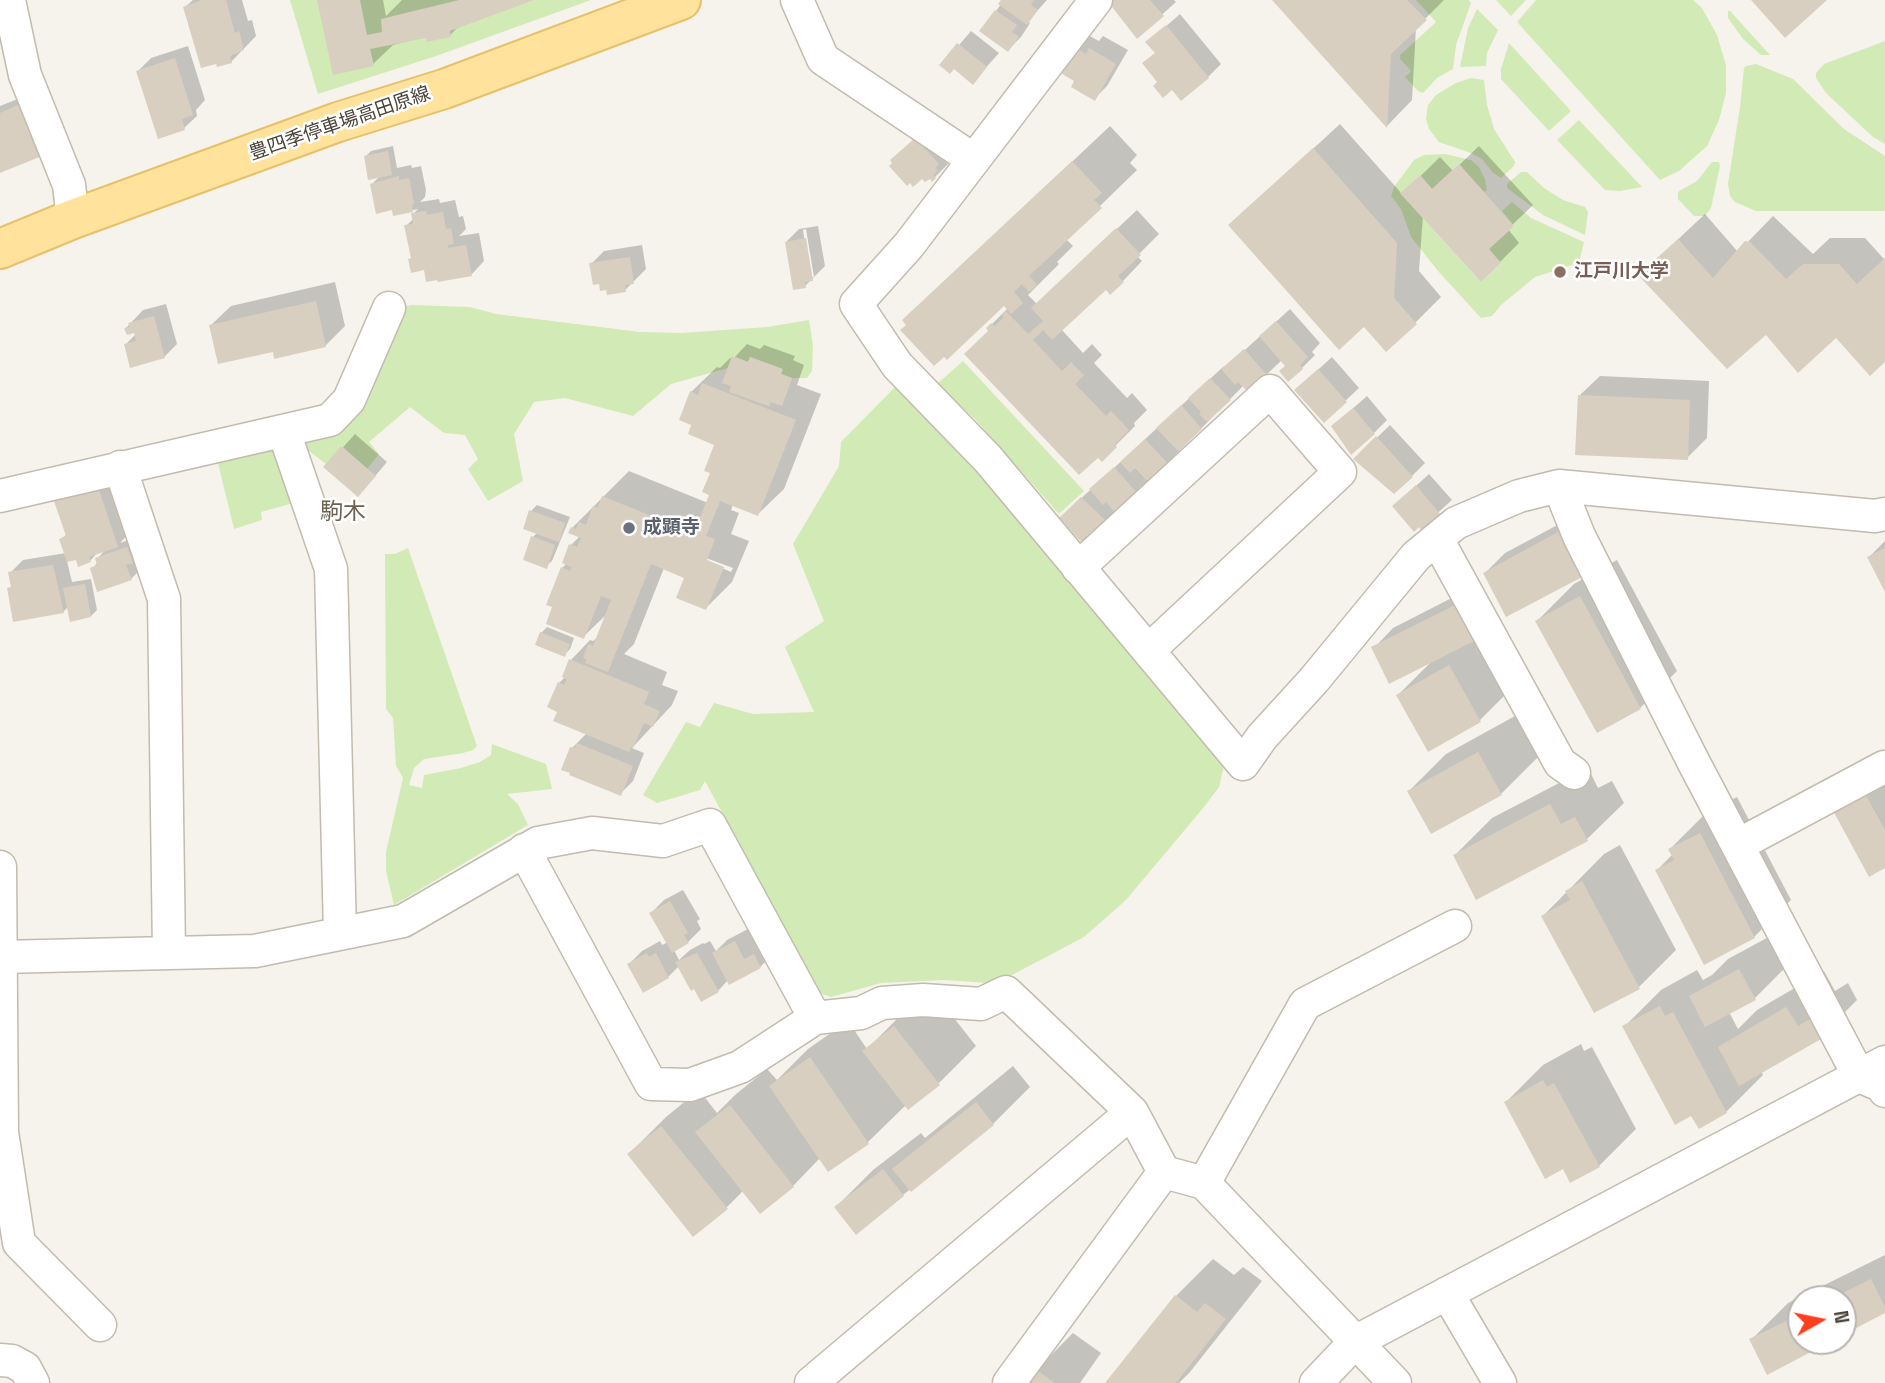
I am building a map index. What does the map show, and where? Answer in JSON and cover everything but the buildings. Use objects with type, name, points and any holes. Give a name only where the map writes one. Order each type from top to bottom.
[{"type":"main road","name":"豊四季停車場高田原線","points":[[0,249],[73,219],[338,122],[444,89],[681,0]]},
{"type":"street","points":[[9,0],[25,75],[69,185],[73,219]]},
{"type":"street","points":[[797,0],[823,59],[974,160]]},
{"type":"street","points":[[1096,0],[909,245],[856,304],[897,365],[988,459],[1243,764],[1262,737],[1314,680],[1416,556],[1456,523],[1519,496],[1559,486],[1875,516],[1885,514]]},
{"type":"street","points":[[0,496],[330,420],[349,400],[389,307]]},
{"type":"street","points":[[1078,568],[1270,391],[1340,472],[1149,650]]},
{"type":"street","points":[[284,432],[331,569],[340,933]]},
{"type":"street","points":[[120,467],[164,599],[169,953]]},
{"type":"street","points":[[1316,1383],[1355,1342],[1876,1076],[1738,845],[1693,763],[1584,547],[1559,486]]},
{"type":"street","points":[[1437,539],[1560,763],[1574,773]]},
{"type":"street","points":[[1738,845],[1884,767]]},
{"type":"street","points":[[1,957],[254,951],[403,921],[538,843],[592,834],[663,841],[710,825],[815,1018]]},
{"type":"street","points":[[524,850],[651,1084],[690,1085],[740,1067],[815,1018],[861,1013],[882,1003],[923,1000],[981,1004],[1006,992],[1132,1112],[1164,1172],[1204,1183],[1395,1383]]},
{"type":"street","points":[[0,867],[2,1132],[19,1243],[100,1325]]},
{"type":"street","points":[[1204,1183],[1305,1004],[1455,926]]},
{"type":"street","points":[[811,1383],[1132,1112]]},
{"type":"street","points":[[1009,1383],[1164,1172]]},
{"type":"street","points":[[1447,1293],[1500,1383]]},
{"type":"street","points":[[0,1360],[12,1361],[25,1368],[33,1383]]},
{"type":"green space","points":[[290,0],[591,0],[436,56],[318,94]]},
{"type":"green space","points":[[1416,0],[1469,0],[1471,3],[1456,45],[1453,69],[1437,78],[1423,93],[1405,77],[1411,71],[1400,59],[1400,55],[1436,22]]},
{"type":"green space","points":[[1496,0],[1526,0],[1511,16]]},
{"type":"green space","points":[[1536,0],[1693,0],[1702,8],[1717,35],[1726,65],[1726,93],[1719,120],[1707,146],[1679,171],[1660,180],[1517,22]]},
{"type":"green space","points":[[1477,9],[1498,30],[1487,53],[1486,66],[1460,67],[1468,28]]},
{"type":"green space","points":[[1728,11],[1770,55],[1761,55],[1743,39],[1728,18]]},
{"type":"green space","points":[[1885,41],[1885,144],[1873,137],[1826,93],[1816,78],[1816,73],[1824,64]]},
{"type":"green space","points":[[1509,43],[1571,111],[1549,131],[1501,79],[1501,69]]},
{"type":"green space","points":[[1756,64],[1793,79],[1844,129],[1885,156],[1885,211],[1756,211],[1735,202],[1730,196],[1728,184],[1744,68]]},
{"type":"green space","points":[[1471,78],[1484,80],[1494,129],[1515,162],[1501,178],[1493,173],[1482,159],[1439,142],[1429,129],[1426,119],[1428,105],[1436,95]]},
{"type":"green space","points":[[1579,120],[1642,187],[1620,191],[1605,190],[1557,140]]},
{"type":"green space","points":[[1445,154],[1471,160],[1479,167],[1487,190],[1484,192],[1459,164],[1432,189],[1420,175],[1400,193],[1481,282],[1501,263],[1489,249],[1514,226],[1502,211],[1512,202],[1531,218],[1584,242],[1580,259],[1573,265],[1535,277],[1501,305],[1492,316],[1481,318],[1411,237],[1401,209],[1391,196],[1394,187],[1414,160],[1424,155]]},
{"type":"green space","points":[[1712,162],[1719,162],[1720,166],[1711,208],[1705,216],[1694,216],[1678,199],[1678,193],[1697,181]]},
{"type":"green space","points":[[1521,172],[1527,172],[1544,188],[1563,200],[1585,207],[1588,212],[1585,235],[1543,215],[1507,188],[1507,184]]},
{"type":"green space","points":[[401,307],[470,307],[496,314],[640,332],[681,333],[767,327],[809,320],[813,346],[812,371],[807,378],[792,378],[781,374],[782,369],[750,357],[748,362],[733,356],[728,368],[671,384],[633,416],[565,398],[534,402],[514,434],[523,481],[488,501],[468,469],[478,459],[465,435],[444,433],[410,407],[369,442],[379,454],[367,469],[342,446],[326,464],[304,447]]},
{"type":"green space","points":[[963,361],[1084,491],[1059,514],[975,419],[937,384]]},
{"type":"green space","points":[[898,384],[953,432],[1225,762],[1219,787],[1204,807],[1126,900],[1084,937],[1012,975],[988,983],[944,980],[881,983],[831,997],[819,993],[705,781],[700,790],[657,803],[643,795],[686,722],[700,727],[714,703],[753,714],[814,712],[785,647],[824,621],[793,544],[839,466],[841,442]]},
{"type":"green space","points":[[269,445],[279,451],[297,502],[261,512],[262,520],[234,529],[217,459]]},
{"type":"green space","points":[[408,548],[477,746],[463,753],[424,759],[414,768],[409,785],[422,788],[424,775],[480,762],[491,755],[492,744],[546,764],[552,789],[507,794],[518,804],[528,825],[394,905],[386,871],[386,852],[403,778],[396,766],[393,718],[386,709],[385,554],[395,554]]},
{"type":"place","name":"江戸川大学","points":[[1560,272]]},
{"type":"place","name":"成顕寺","points":[[629,528]]},
{"type":"district","name":"駒木","points":[[343,513]]}]
